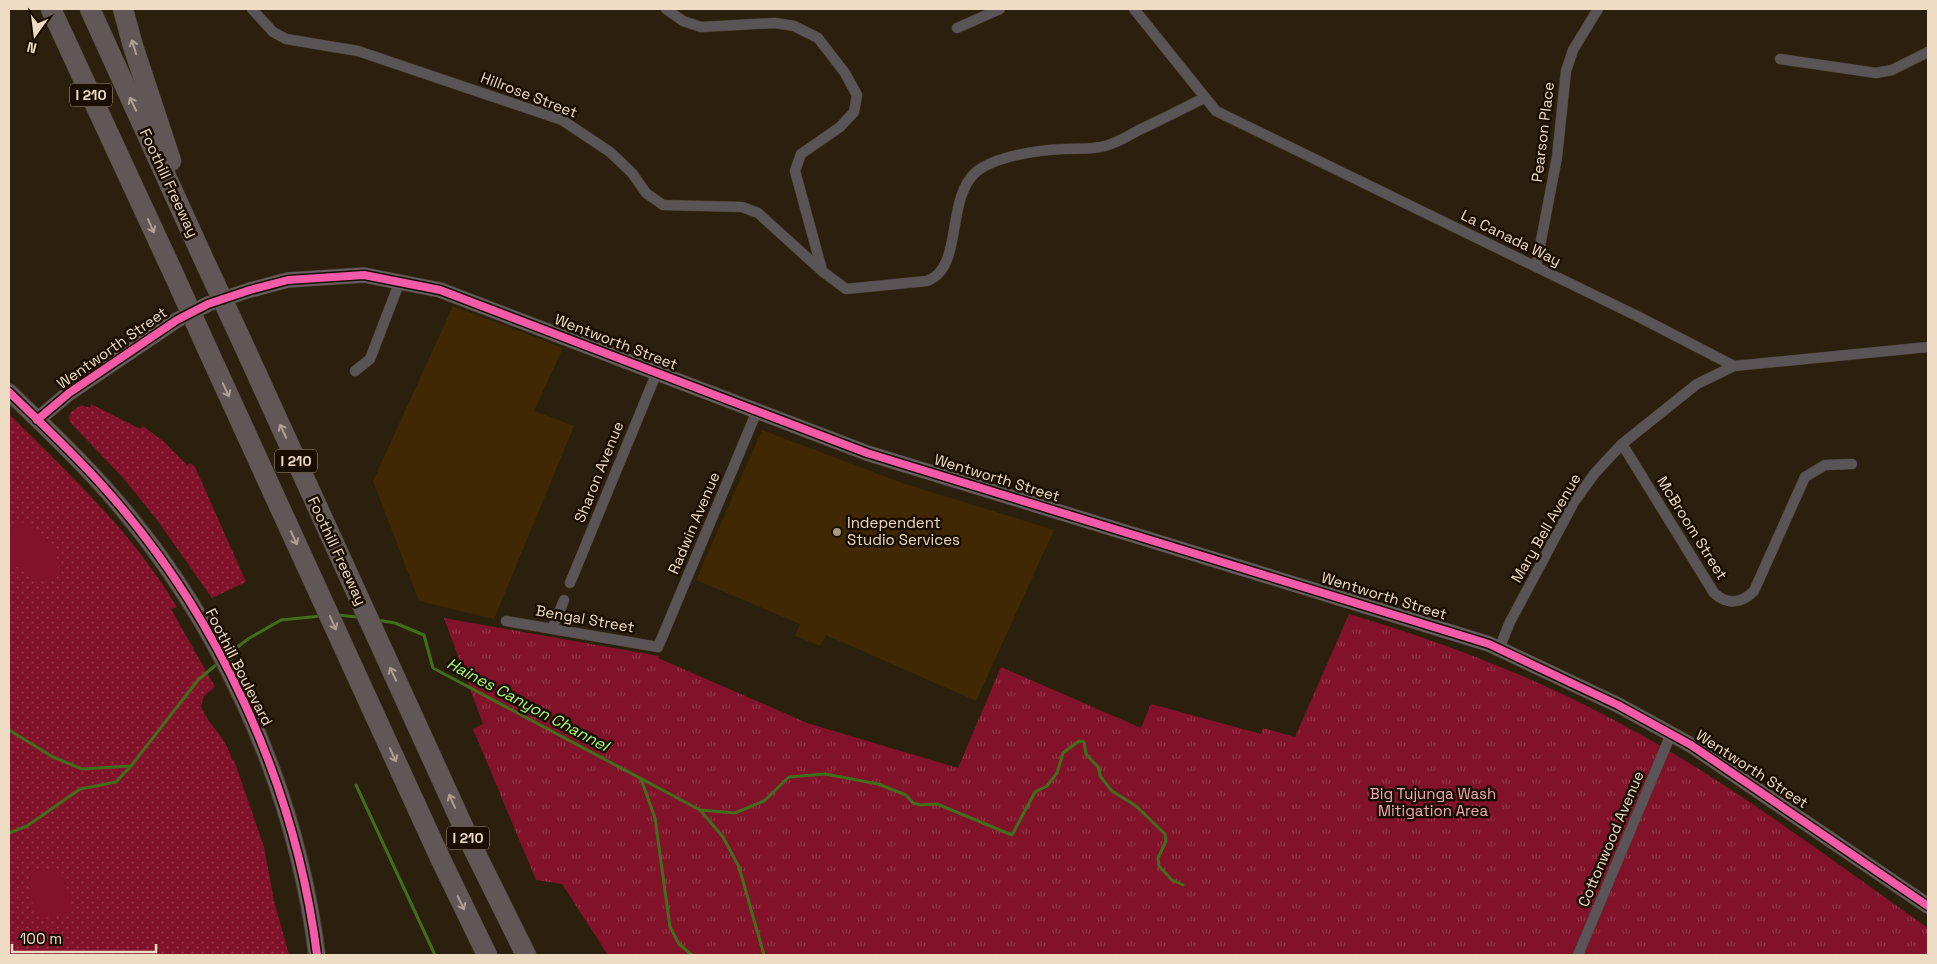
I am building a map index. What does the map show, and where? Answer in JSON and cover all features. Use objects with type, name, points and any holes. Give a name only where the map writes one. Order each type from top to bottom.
[{"type":"highway","points":[[37,9],[131,181]]},
{"type":"highway","name":"I 210","points":[[51,9],[456,892],[487,955]]},
{"type":"highway","name":"Foothill Freeway","points":[[90,9],[490,885],[526,955]]},
{"type":"highway","points":[[123,9],[133,46],[204,260]]},
{"type":"main road","name":"Wentworth Street","points":[[37,420],[69,393],[149,336],[208,304],[288,280],[364,275],[440,290],[867,453],[1447,630],[1499,649],[1610,700],[1671,734],[1810,824],[1928,906]]},
{"type":"main road","name":"Foothill Boulevard","points":[[9,392],[100,483],[126,514],[173,576],[220,654],[261,740],[285,811],[311,907],[317,955]]},
{"type":"street","name":"Hillrose Street","points":[[252,9],[273,32],[286,39],[358,51],[562,120],[610,152],[632,173],[646,193],[663,205],[735,207],[758,214],[822,271],[846,289],[927,281],[936,278],[943,271],[949,254],[961,194],[969,180],[986,165],[1024,155],[1063,149],[1105,146],[1204,98]]},
{"type":"street","points":[[666,9],[683,20],[701,27],[775,24],[794,26],[818,38],[845,73],[857,96],[854,112],[840,127],[801,154],[795,171],[822,271]]},
{"type":"street","points":[[957,28],[1000,9]]},
{"type":"street","name":"La Canada Way","points":[[1134,9],[1212,108],[1734,366]]},
{"type":"street","name":"Pearson Place","points":[[1536,267],[1557,157],[1566,71],[1573,50],[1598,9]]},
{"type":"street","points":[[1780,59],[1876,73],[1892,70],[1928,52]]},
{"type":"street","points":[[355,371],[370,359],[400,281]]},
{"type":"street","points":[[1734,366],[1928,347]]},
{"type":"street","name":"Mary Bell Avenue","points":[[1499,649],[1510,622],[1574,502],[1595,473],[1622,444],[1697,384],[1734,366]]},
{"type":"street","name":"Sharon Avenue","points":[[570,583],[657,372]]},
{"type":"street","name":"Radwin Avenue","points":[[658,647],[758,411]]},
{"type":"street","name":"McBroom Street","points":[[1622,444],[1714,593],[1726,601],[1734,602],[1742,601],[1754,591],[1805,477],[1825,465],[1852,464]]},
{"type":"street","points":[[552,629],[564,600]]},
{"type":"street","name":"Bengal Street","points":[[506,621],[658,647]]},
{"type":"street","name":"Cottonwood Avenue","points":[[1578,955],[1671,734]]},
{"type":"shaded area","points":[[453,306],[563,348],[534,411],[574,426],[494,619],[419,601],[373,481]]},
{"type":"shaded area","points":[[762,430],[902,483],[1054,530],[976,701],[826,635],[820,646],[795,636],[800,624],[696,580]]},
{"type":"green space","points":[[91,404],[140,429],[143,426],[164,442],[187,465],[191,463],[195,467],[246,582],[212,598],[155,517],[124,479],[70,422],[71,412],[81,405],[90,408]]},
{"type":"green space","points":[[9,414],[121,529],[160,580],[177,607],[171,609],[215,687],[204,696],[201,706],[222,738],[232,760],[234,760],[264,847],[274,901],[289,955],[9,955]]},
{"type":"green space","points":[[27,522],[38,529],[43,535],[56,557],[58,570],[47,580],[37,579],[27,569],[16,567],[9,562],[9,543],[12,531],[20,523]]},
{"type":"green space","name":"Big Tujunga Wash Mitigation Area","points":[[1349,614],[1460,651],[1532,680],[1603,714],[1675,754],[1748,801],[1928,928],[1928,955],[608,955],[562,884],[536,880],[473,729],[483,724],[444,618],[659,656],[658,658],[807,723],[958,768],[1001,667],[1141,728],[1151,704],[1261,734],[1263,728],[1295,737]]},
{"type":"green space","points":[[34,870],[56,870],[63,875],[71,903],[70,909],[66,914],[46,918],[36,910],[31,899],[29,875]]},
{"type":"waterway","name":"Haines Canyon Channel","points":[[337,615],[358,617]]},
{"type":"waterway","name":"Haines Canyon Channel","points":[[226,656],[248,639],[281,620],[321,616]]},
{"type":"waterway","name":"Haines Canyon Channel","points":[[377,620],[395,623],[424,635],[433,668],[700,810],[723,837],[739,867],[764,955]]},
{"type":"waterway","name":"Haines Canyon Channel","points":[[9,833],[27,826],[80,789],[116,782],[131,766],[198,680],[217,664]]},
{"type":"waterway","name":"Haines Canyon Channel","points":[[9,730],[53,757],[82,769],[131,766]]},
{"type":"waterway","points":[[701,810],[735,813],[764,801],[789,777],[825,774],[878,784],[906,795],[913,803],[920,805],[937,804],[1012,835],[1035,792],[1047,786],[1057,773],[1063,753],[1079,741],[1084,742],[1086,754],[1099,768],[1100,776],[1112,791],[1136,806],[1165,834],[1166,841],[1158,858],[1159,866],[1172,880],[1183,885]]},
{"type":"waterway","name":"Haines Canyon Channel","points":[[641,779],[655,818],[670,927],[679,944],[692,955]]},
{"type":"waterway","points":[[356,785],[435,955]]},
{"type":"cycle path","points":[[37,420],[69,393],[177,320],[208,304],[250,290],[288,280],[364,275],[440,290],[867,453],[1489,644],[1618,705],[1691,745],[1928,906]]},
{"type":"cycle path","points":[[9,392],[89,471],[142,533],[180,587],[214,643],[244,702],[270,764],[290,826],[306,890],[317,955]]},
{"type":"place","name":"Independent Studio Services","points":[[837,532]]}]
